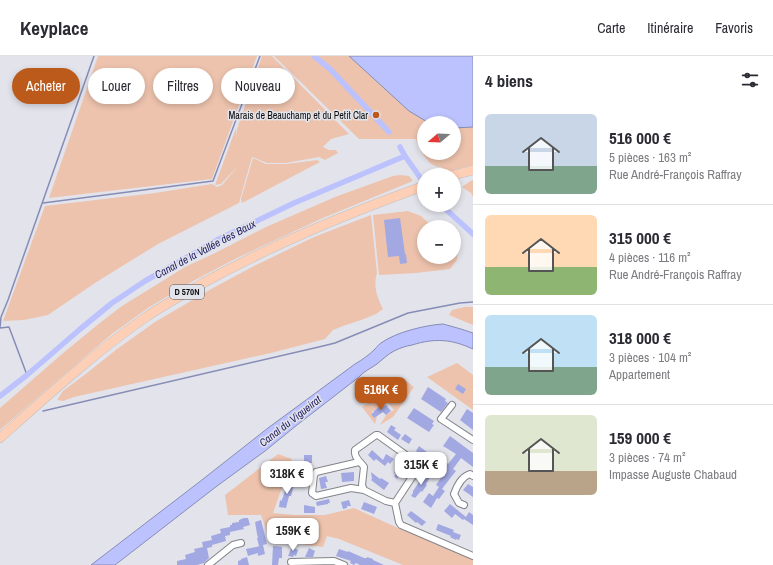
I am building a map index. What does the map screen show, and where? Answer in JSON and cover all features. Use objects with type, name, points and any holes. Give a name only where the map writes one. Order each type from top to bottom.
[{"type":"main road","points":[[461,173],[473,170]]},
{"type":"main road","name":"D 570N","points":[[0,438],[99,351],[147,316],[238,264],[275,246],[329,222],[417,189]]},
{"type":"street","points":[[452,405],[441,419],[473,440]]},
{"type":"street","points":[[364,490],[362,485],[364,467],[359,462],[355,454],[356,450],[378,435],[416,462],[418,468],[395,503],[401,525],[473,556]]},
{"type":"street","points":[[359,462],[316,472],[314,475],[312,493],[316,496],[351,488],[364,490],[386,501],[395,503]]},
{"type":"street","points":[[464,505],[459,503],[454,494],[458,485],[465,476],[470,474],[473,476]]},
{"type":"street","points":[[208,565],[233,545],[241,543]]},
{"type":"street","points":[[290,562],[334,561],[344,565]]},
{"type":"shaded area","points":[[98,56],[257,56],[253,68],[221,68],[221,104],[239,104],[212,179],[49,198],[88,85],[88,104],[145,104],[145,68],[94,68]]},
{"type":"shaded area","points":[[262,56],[272,56],[284,68],[258,68]]},
{"type":"shaded area","points":[[274,56],[473,56],[473,165],[461,168],[441,168],[433,165],[427,160],[461,160],[461,116],[417,116],[417,142],[416,139],[359,139],[295,77],[295,68],[286,68]]},
{"type":"shaded area","points":[[295,79],[349,134],[331,139],[323,147],[329,150],[336,150],[338,153],[325,160],[319,157],[286,163],[267,163],[252,157],[239,203],[158,244],[98,281],[48,315],[24,320],[3,321],[45,206],[155,193],[212,184],[217,187],[222,185],[239,165],[221,184],[215,185],[236,128],[237,137],[237,129],[246,104],[295,104]]},
{"type":"shaded area","points":[[253,158],[266,164],[286,164],[317,160],[320,162],[242,203],[241,199]]},
{"type":"shaded area","points":[[393,176],[409,176],[413,181],[323,218],[237,258],[195,280],[148,308],[112,334],[0,430],[0,408],[62,354],[122,306],[185,267],[266,227],[335,197]]},
{"type":"shaded area","points":[[473,180],[473,197],[471,193],[462,187]]},
{"type":"shaded area","points":[[408,211],[421,216],[425,220],[417,220],[417,264],[454,264],[450,269],[379,275],[373,215]]},
{"type":"shaded area","points":[[371,215],[377,273],[375,282],[377,296],[383,309],[376,314],[333,330],[325,339],[271,353],[74,397],[63,401],[57,400],[63,391],[117,349],[155,322],[254,266],[314,237]]},
{"type":"shaded area","points":[[473,307],[473,325],[449,315],[452,310]]},
{"type":"shaded area","points":[[457,363],[473,375],[473,410],[427,377]]},
{"type":"shaded area","points":[[405,380],[414,387],[393,417],[380,425],[386,415],[394,410],[386,400],[371,413],[374,418],[377,416],[375,424],[362,407]]},
{"type":"shaded area","points":[[278,454],[292,459],[273,513],[325,515],[354,508],[400,529],[473,558],[473,565],[403,565],[339,539],[327,536],[323,547],[270,540],[261,515],[228,515],[225,495]]},
{"type":"water","points":[[349,56],[473,56],[473,127],[461,128],[461,116],[417,116],[409,111]]},
{"type":"water","name":"Canal du Vigueirat","points":[[443,324],[473,333],[473,349],[450,341],[428,341],[392,352],[115,565],[91,565],[268,428],[373,351],[380,343],[411,330]]},
{"type":"building","points":[[400,218],[407,263],[400,264],[399,256],[388,257],[384,220]]},
{"type":"building","points":[[458,384],[466,389],[463,394],[455,389]]},
{"type":"building","points":[[428,387],[446,399],[445,401],[448,403],[441,412],[421,399]]},
{"type":"building","points":[[381,405],[383,407],[386,405],[391,411],[386,415],[383,412],[374,418],[371,414]]},
{"type":"building","points":[[414,408],[434,421],[432,424],[434,425],[429,432],[407,418]]},
{"type":"building","points":[[467,409],[473,413],[473,430],[460,420]]},
{"type":"building","points":[[391,425],[396,428],[394,430],[401,435],[398,440],[387,432]]},
{"type":"building","points":[[405,434],[412,439],[409,444],[401,439]]},
{"type":"building","points":[[450,436],[473,453],[473,467],[461,458],[453,469],[456,471],[442,489],[445,491],[439,499],[437,498],[431,508],[423,502],[429,493],[433,496],[439,487],[436,485],[444,473],[432,464],[434,461],[427,457],[426,458],[416,451],[419,446],[435,458],[437,456],[448,464],[456,454],[443,446]]},
{"type":"building","points":[[372,450],[383,460],[386,454],[394,459],[390,464],[388,462],[385,466],[376,459],[374,461],[368,455]]},
{"type":"building","points":[[304,455],[312,455],[312,463],[304,463]]},
{"type":"building","points":[[399,466],[405,470],[397,479],[394,476],[396,474],[394,473]]},
{"type":"building","points":[[306,469],[306,476],[294,477],[294,470]]},
{"type":"building","points":[[354,472],[354,481],[342,482],[341,473]]},
{"type":"building","points":[[371,472],[380,479],[381,478],[389,483],[384,490],[371,480]]},
{"type":"building","points":[[426,473],[431,476],[426,484],[427,485],[415,498],[411,496],[413,491]]},
{"type":"building","points":[[326,476],[328,482],[325,482],[327,488],[321,489],[319,478]]},
{"type":"building","points":[[287,483],[294,484],[291,496],[289,496],[286,508],[279,507],[280,500],[282,501]]},
{"type":"building","points":[[468,484],[473,487],[473,497],[463,490]]},
{"type":"building","points":[[329,499],[330,503],[317,506],[316,502]]},
{"type":"building","points":[[349,500],[351,506],[347,506],[347,508],[343,509],[341,502]]},
{"type":"building","points":[[364,502],[377,507],[374,514],[361,509]]},
{"type":"building","points":[[450,504],[466,517],[469,512],[473,515],[473,525],[455,514],[452,518],[444,511]]},
{"type":"building","points":[[304,505],[315,507],[315,513],[304,513]]},
{"type":"building","points":[[411,511],[426,522],[422,526],[407,515]]},
{"type":"building","points":[[248,518],[250,525],[243,527],[244,529],[230,532],[230,535],[225,536],[226,541],[207,548],[209,558],[204,563],[197,565],[177,565],[177,561],[186,559],[185,555],[195,552],[194,549],[203,547],[202,542],[212,540],[211,536],[221,533],[220,529],[230,527],[232,523],[239,522],[239,520]]},
{"type":"building","points":[[261,520],[267,544],[263,545],[265,554],[258,556],[258,553],[248,556],[246,549],[260,546],[257,538],[255,522]]},
{"type":"building","points":[[438,524],[454,530],[453,532],[461,535],[459,540],[436,530]]},
{"type":"building","points":[[273,546],[282,547],[282,558],[279,558],[278,565],[272,565]]},
{"type":"building","points":[[292,547],[298,550],[296,556],[294,555],[293,557],[288,556]]},
{"type":"building","points":[[309,548],[315,551],[313,557],[305,557]]},
{"type":"building","points":[[339,549],[364,558],[367,557],[373,559],[384,565],[360,565],[356,563],[354,565],[350,563],[351,561],[336,556]]},
{"type":"building","points":[[247,557],[249,565],[238,565],[238,561]]},
{"type":"waterway","points":[[0,328],[1,317],[94,56]]},
{"type":"waterway","points":[[43,203],[213,181],[260,56]]},
{"type":"waterway","points":[[314,56],[330,69],[389,132]]},
{"type":"waterway","points":[[400,147],[405,156]]},
{"type":"waterway","name":"Canal de la Vallée des Baux","points":[[0,396],[112,303],[145,281],[219,239],[294,203],[405,156],[417,173]]},
{"type":"waterway","name":"Canal de la Vallée des Baux","points":[[449,212],[473,234]]},
{"type":"waterway","points":[[43,411],[335,343],[408,313],[473,302]]},
{"type":"waterway","points":[[0,328],[9,327],[27,375]]},
{"type":"place","name":"Marais de Beauchamp et du Petit Clar","points":[[376,115]]}]
